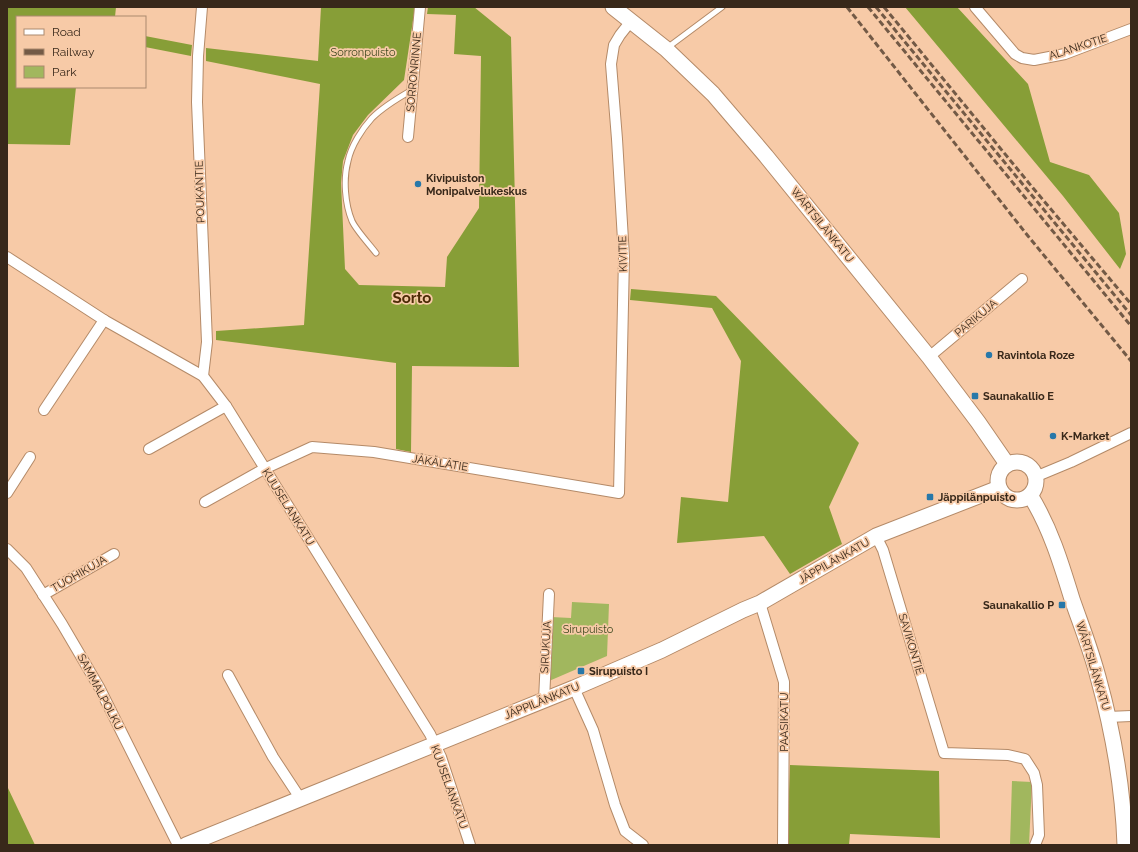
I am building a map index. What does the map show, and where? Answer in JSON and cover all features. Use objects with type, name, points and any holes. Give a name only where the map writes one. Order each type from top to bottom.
[{"type":"street","name":"POUKANTIE","points":[[202,7],[198,56],[197,102],[207,342],[203,376]]},
{"type":"street","name":"SORRONRINNE","points":[[408,136],[420,7]]},
{"type":"street","name":"WÄRTSILÄNKATU","points":[[613,7],[666,49],[713,94],[766,156],[929,357],[978,422],[1007,464]]},
{"type":"street","name":"ALANKOTIE","points":[[976,7],[1015,54],[1022,58],[1034,60],[1065,54],[1131,29]]},
{"type":"street","name":"KIVITIE","points":[[620,493],[624,257],[617,139],[610,64],[614,45],[631,21]]},
{"type":"street","name":"KUUSELANKATU","points":[[7,257],[104,320],[203,376],[226,406],[430,734],[441,757],[470,845]]},
{"type":"street","name":"PARIKUJA","points":[[929,357],[1022,279]]},
{"type":"street","points":[[44,410],[104,320]]},
{"type":"street","points":[[149,449],[226,406]]},
{"type":"street","points":[[1036,477],[1131,433]]},
{"type":"street","name":"JÄKÄLÄTIE","points":[[205,502],[264,469],[312,446],[374,452],[620,493]]},
{"type":"street","points":[[7,494],[30,457]]},
{"type":"street","points":[[1017,462],[1027,464],[1036,477],[1035,487],[1030,495],[1022,499],[1012,500],[1004,495],[999,488],[998,477],[1000,472],[1007,464],[1017,462]]},
{"type":"street","name":"JÄPPILÄNKATU","points":[[186,845],[435,745],[662,650],[760,603],[876,536],[999,488]]},
{"type":"street","name":"WÄRTSILÄNKATU","points":[[1030,495],[1052,537],[1098,676],[1108,717],[1124,812],[1125,845]]},
{"type":"street","name":"SAVIKONTIE","points":[[876,536],[883,550],[944,753],[1008,755],[1025,760],[1034,773],[1037,786],[1039,835],[1035,845]]},
{"type":"street","name":"SAMMALPOLKU","points":[[7,549],[26,568],[100,687],[178,845]]},
{"type":"street","name":"TUOHIKUJA","points":[[43,595],[114,554]]},
{"type":"street","name":"SIRUKUJA","points":[[544,700],[549,594]]},
{"type":"street","name":"PAASIKATU","points":[[760,603],[784,682],[783,845]]},
{"type":"street","points":[[228,675],[273,757],[300,798]]},
{"type":"street","points":[[574,688],[593,730],[615,805],[625,831],[643,845]]},
{"type":"street","points":[[1108,717],[1131,716]]},
{"type":"lane","points":[[666,49],[722,7]]},
{"type":"lane","points":[[376,253],[352,222],[346,203],[348,160],[357,137],[372,118],[392,102],[412,90]]},
{"type":"green space","points":[[7,7],[116,7],[115,16],[16,16],[16,88],[76,88],[70,145],[7,144]]},
{"type":"green space","name":"Sorronpuisto","points":[[321,7],[415,7],[404,80],[368,115],[353,135],[343,161],[341,183],[345,269],[359,285],[445,287],[447,257],[479,208],[481,56],[454,54],[456,15],[427,14],[428,7],[474,7],[511,37],[519,367],[412,366],[411,452],[396,449],[396,363],[216,340],[216,331],[304,325],[320,84],[206,61],[206,48],[318,61]]},
{"type":"green space","points":[[905,7],[957,7],[1028,84],[1050,162],[1089,175],[1119,213],[1126,254],[1120,269],[1063,196]]},
{"type":"green space","points":[[146,36],[192,45],[191,56],[146,47]]},
{"type":"green space","points":[[631,289],[716,296],[859,443],[829,507],[842,544],[790,574],[764,536],[677,543],[681,497],[728,502],[741,361],[712,308],[630,300]]},
{"type":"green space","name":"Sirupuisto","points":[[572,602],[609,604],[607,656],[549,681],[551,617],[571,618]]},
{"type":"green space","points":[[790,765],[939,771],[940,838],[850,834],[849,845],[787,845]]},
{"type":"green space","points":[[1012,781],[1032,782],[1029,845],[1010,844]]},
{"type":"green space","points":[[7,786],[35,845],[7,845]]},
{"type":"railway","points":[[847,7],[1028,236],[1131,361]]},
{"type":"railway","points":[[868,7],[1131,326]]},
{"type":"railway","points":[[876,7],[1131,315]]},
{"type":"railway","points":[[884,7],[1131,304]]},
{"type":"place","name":"Kivipuiston Monipalvelukeskus","points":[[418,184]]},
{"type":"place","name":"Ravintola Roze","points":[[989,355]]},
{"type":"place","name":"Saunakallio E","points":[[975,396]]},
{"type":"place","name":"K-Market","points":[[1053,436]]},
{"type":"place","name":"Jäppilänpuisto","points":[[930,497]]},
{"type":"place","name":"Saunakallio P","points":[[1062,605]]},
{"type":"place","name":"Sirupuisto I","points":[[581,671]]},
{"type":"district","name":"Sorto","points":[[412,298]]}]
